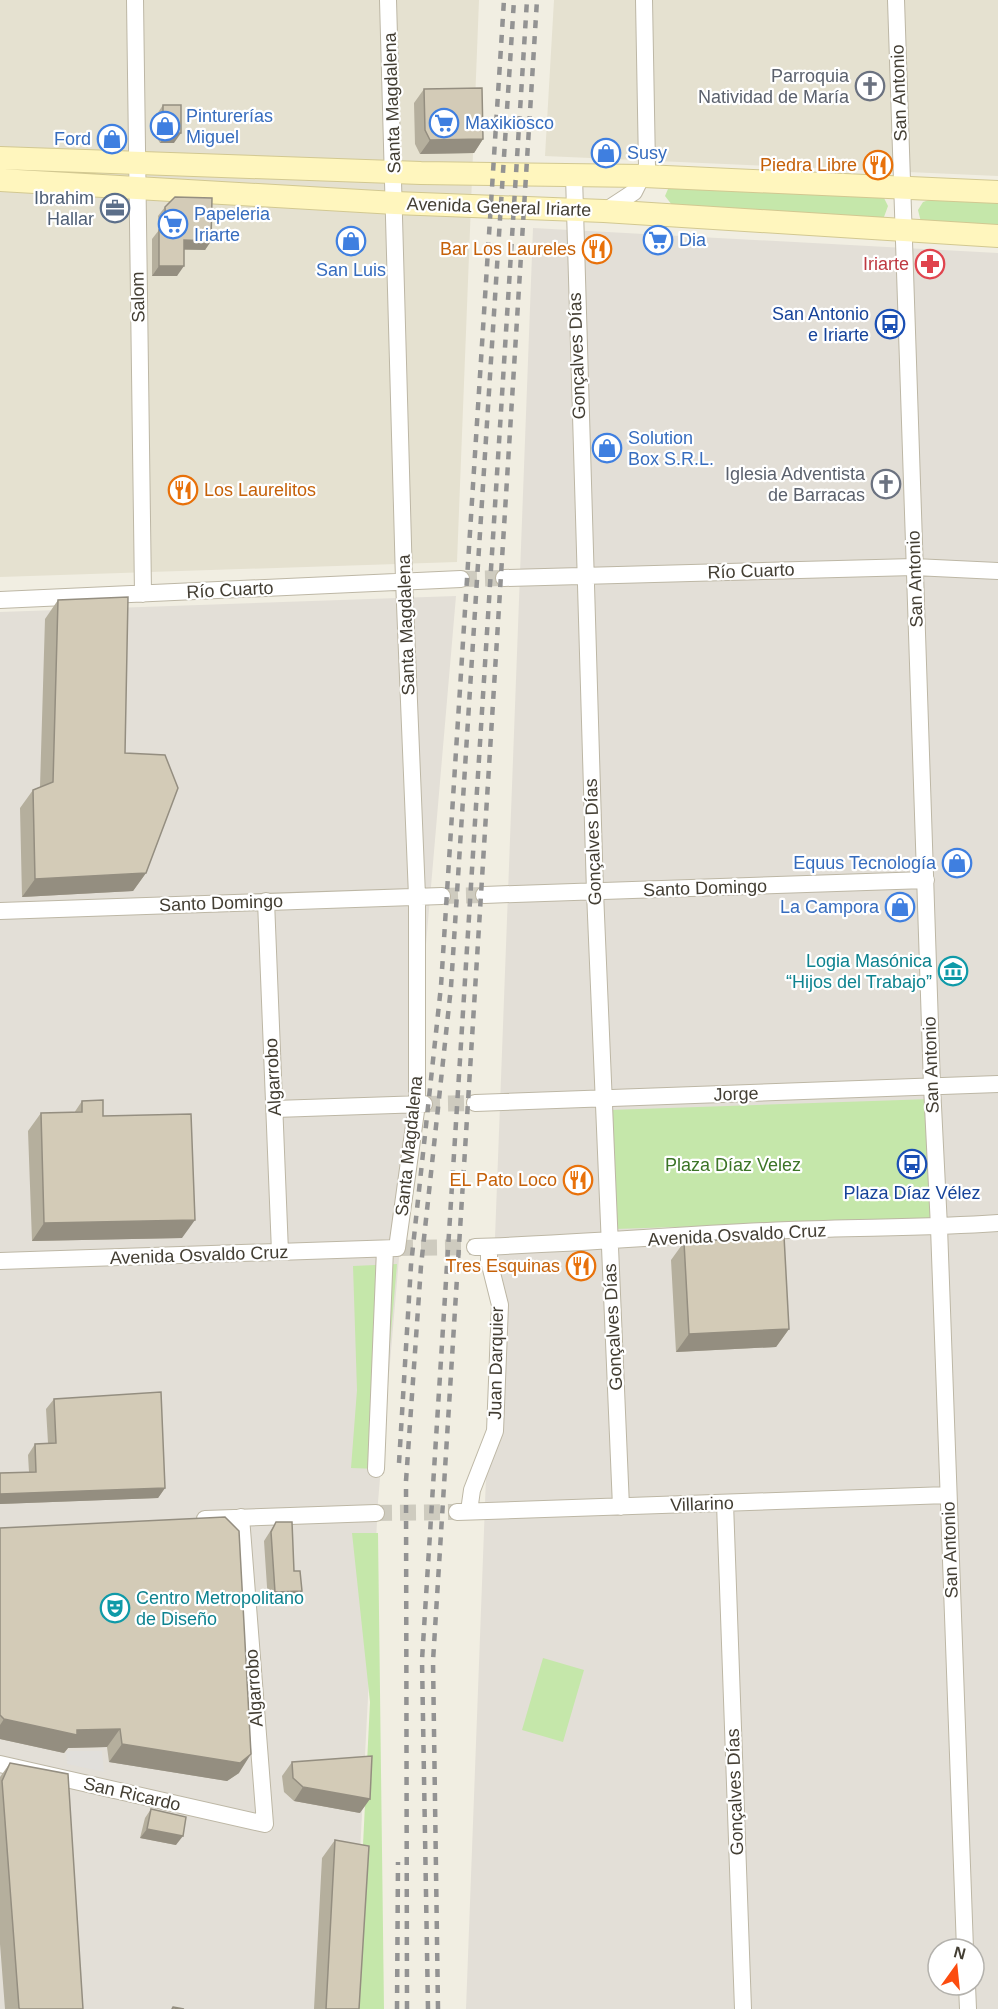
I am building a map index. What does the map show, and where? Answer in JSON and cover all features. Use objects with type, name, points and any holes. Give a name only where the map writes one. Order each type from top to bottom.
[{"type":"main road","name":"Avenida General Iriarte","points":[[0,158],[394,172],[644,176],[998,192]]},
{"type":"main road","name":"Avenida General Iriarte","points":[[0,180],[395,203],[604,211],[998,236]]},
{"type":"street","name":"Salom","points":[[135,0],[142,594]]},
{"type":"street","name":"Santa Magdalena","points":[[376,1469],[391,1249],[421,1104],[417,896],[404,580],[388,0]]},
{"type":"street","points":[[604,211],[625,200],[644,176],[649,153],[644,0]]},
{"type":"street","name":"San Antonio","points":[[896,0],[932,1086],[965,1937]]},
{"type":"street","name":"Gonçalves Días","points":[[574,176],[573,210],[595,892],[621,1507]]},
{"type":"street","name":"Río Cuarto","points":[[504,578],[914,567],[998,571]]},
{"type":"street","name":"Río Cuarto","points":[[0,600],[461,579]]},
{"type":"street","name":"Santo Domingo","points":[[484,895],[926,880]]},
{"type":"street","name":"Santo Domingo","points":[[0,911],[442,896]]},
{"type":"street","name":"Algarrobo","points":[[266,901],[280,1252]]},
{"type":"street","name":"Jorge","points":[[475,1103],[998,1084]]},
{"type":"street","points":[[275,1109],[421,1104]]},
{"type":"street","name":"Avenida Osvaldo Cruz","points":[[482,1247],[609,1242],[788,1230],[939,1227],[998,1223]]},
{"type":"street","name":"Juan Darquier","points":[[463,1511],[495,1431],[500,1305],[489,1261],[482,1247]]},
{"type":"street","name":"Avenida Osvaldo Cruz","points":[[0,1261],[391,1249]]},
{"type":"street","name":"Villarino","points":[[463,1511],[948,1495]]},
{"type":"street","name":"Gonçalves Días","points":[[725,1503],[743,2009]]},
{"type":"street","points":[[184,1520],[376,1513]]},
{"type":"street","name":"Algarrobo","points":[[241,1517],[265,1824]]},
{"type":"street","name":"San Ricardo","points":[[0,1764],[265,1824]]},
{"type":"shaded area","points":[[0,0],[479,0],[457,562],[0,577]]},
{"type":"shaded area","points":[[554,0],[998,0],[998,176],[545,156]]},
{"type":"shaded area","points":[[533,228],[998,253],[998,2009],[466,2009]]},
{"type":"shaded area","points":[[456,596],[378,1502],[352,2009],[0,2009],[0,612]]},
{"type":"shaded area","points":[[66,1751],[102,1751],[104,1772],[67,1764]]},
{"type":"green space","points":[[675,186],[884,198],[888,206],[884,217],[875,219],[672,205],[665,196],[668,189]]},
{"type":"green space","points":[[932,199],[998,201],[998,230],[921,222],[918,210],[923,202]]},
{"type":"green space","name":"Plaza Díaz Velez","points":[[931,1099],[936,1219],[614,1229],[610,1110]]},
{"type":"green space","points":[[397,1264],[379,1469],[351,1468],[357,1390],[353,1266]]},
{"type":"green space","points":[[352,1533],[378,1533],[384,2009],[355,2009],[370,1702]]},
{"type":"green space","points":[[543,1658],[584,1670],[563,1742],[522,1730]]},
{"type":"building","name":"Maxikiosco","points":[[482,88],[483,139],[430,140],[425,130],[424,89]]},
{"type":"building","points":[[163,105],[181,105],[181,133],[167,133],[163,128]]},
{"type":"building","points":[[175,197],[212,198],[211,241],[184,240],[184,266],[159,266],[159,230],[166,230],[165,207]]},
{"type":"building","points":[[128,597],[125,753],[165,755],[178,788],[146,873],[35,879],[33,790],[53,782],[58,600]]},
{"type":"building","points":[[103,1100],[103,1116],[191,1114],[195,1220],[44,1223],[41,1113],[82,1112],[82,1101]]},
{"type":"building","points":[[784,1236],[789,1329],[689,1334],[684,1242]]},
{"type":"building","points":[[161,1392],[165,1488],[0,1494],[0,1473],[36,1472],[35,1444],[56,1443],[54,1399]]},
{"type":"building","name":"Centro Metropolitano de Diseño","points":[[225,1517],[239,1531],[251,1754],[240,1763],[122,1744],[120,1729],[77,1730],[77,1735],[4,1719],[0,1715],[0,1528]]},
{"type":"building","points":[[276,1522],[292,1522],[294,1571],[300,1571],[302,1591],[275,1592],[271,1532]]},
{"type":"building","points":[[372,1756],[370,1799],[303,1787],[293,1778],[292,1762]]},
{"type":"building","points":[[10,1763],[68,1774],[83,2009],[19,2008],[2,1781]]},
{"type":"building","points":[[151,1809],[186,1817],[183,1836],[147,1829]]},
{"type":"building","points":[[335,1840],[369,1846],[359,2009],[326,2009]]},
{"type":"tunnel","points":[[461,579],[504,578]]},
{"type":"tunnel","points":[[442,896],[484,895]]},
{"type":"tunnel","points":[[424,1104],[475,1103]]},
{"type":"tunnel","points":[[397,1248],[475,1247]]},
{"type":"tunnel","points":[[376,1513],[457,1512]]},
{"type":"railway","points":[[399,1463],[411,1265],[441,986],[504,0]]},
{"type":"railway","points":[[407,2009],[406,1481],[421,1266],[451,987],[514,0]]},
{"type":"railway","points":[[428,2009],[422,1660],[527,0]]},
{"type":"railway","points":[[438,2009],[433,1661],[537,0]]},
{"type":"railway","points":[[397,2009],[398,1862]]},
{"type":"place","name":"Parroquia Natividad de María","points":[[870,86]]},
{"type":"place","name":"Maxikiosco","points":[[444,123]]},
{"type":"place","name":"Pinturerías Miguel","points":[[165,126]]},
{"type":"place","name":"Ford","points":[[112,139]]},
{"type":"place","name":"Susy","points":[[606,153]]},
{"type":"place","name":"Piedra Libre","points":[[878,165]]},
{"type":"place","name":"Ibrahim Hallar","points":[[115,208]]},
{"type":"place","name":"Papeleria Iriarte","points":[[173,224]]},
{"type":"place","name":"Dia","points":[[658,240]]},
{"type":"place","name":"San Luis","points":[[351,241]]},
{"type":"place","name":"Bar Los Laureles","points":[[597,249]]},
{"type":"place","name":"Iriarte","points":[[930,264]]},
{"type":"place","name":"San Antonio e Iriarte","points":[[890,324]]},
{"type":"place","name":"Solution Box S.R.L.","points":[[607,448]]},
{"type":"place","name":"Iglesia Adventista de Barracas","points":[[886,484]]},
{"type":"place","name":"Los Laurelitos","points":[[183,490]]},
{"type":"place","name":"Equus Tecnología","points":[[957,863]]},
{"type":"place","name":"La Campora","points":[[900,907]]},
{"type":"place","name":"Logia Masónica “Hijos del Trabajo”","points":[[953,971]]},
{"type":"place","name":"Plaza Díaz Vélez","points":[[912,1164]]},
{"type":"place","name":"EL Pato Loco","points":[[578,1180]]},
{"type":"place","name":"Tres Esquinas","points":[[581,1266]]},
{"type":"place","name":"Centro Metropolitano de Diseño","points":[[115,1608]]}]
